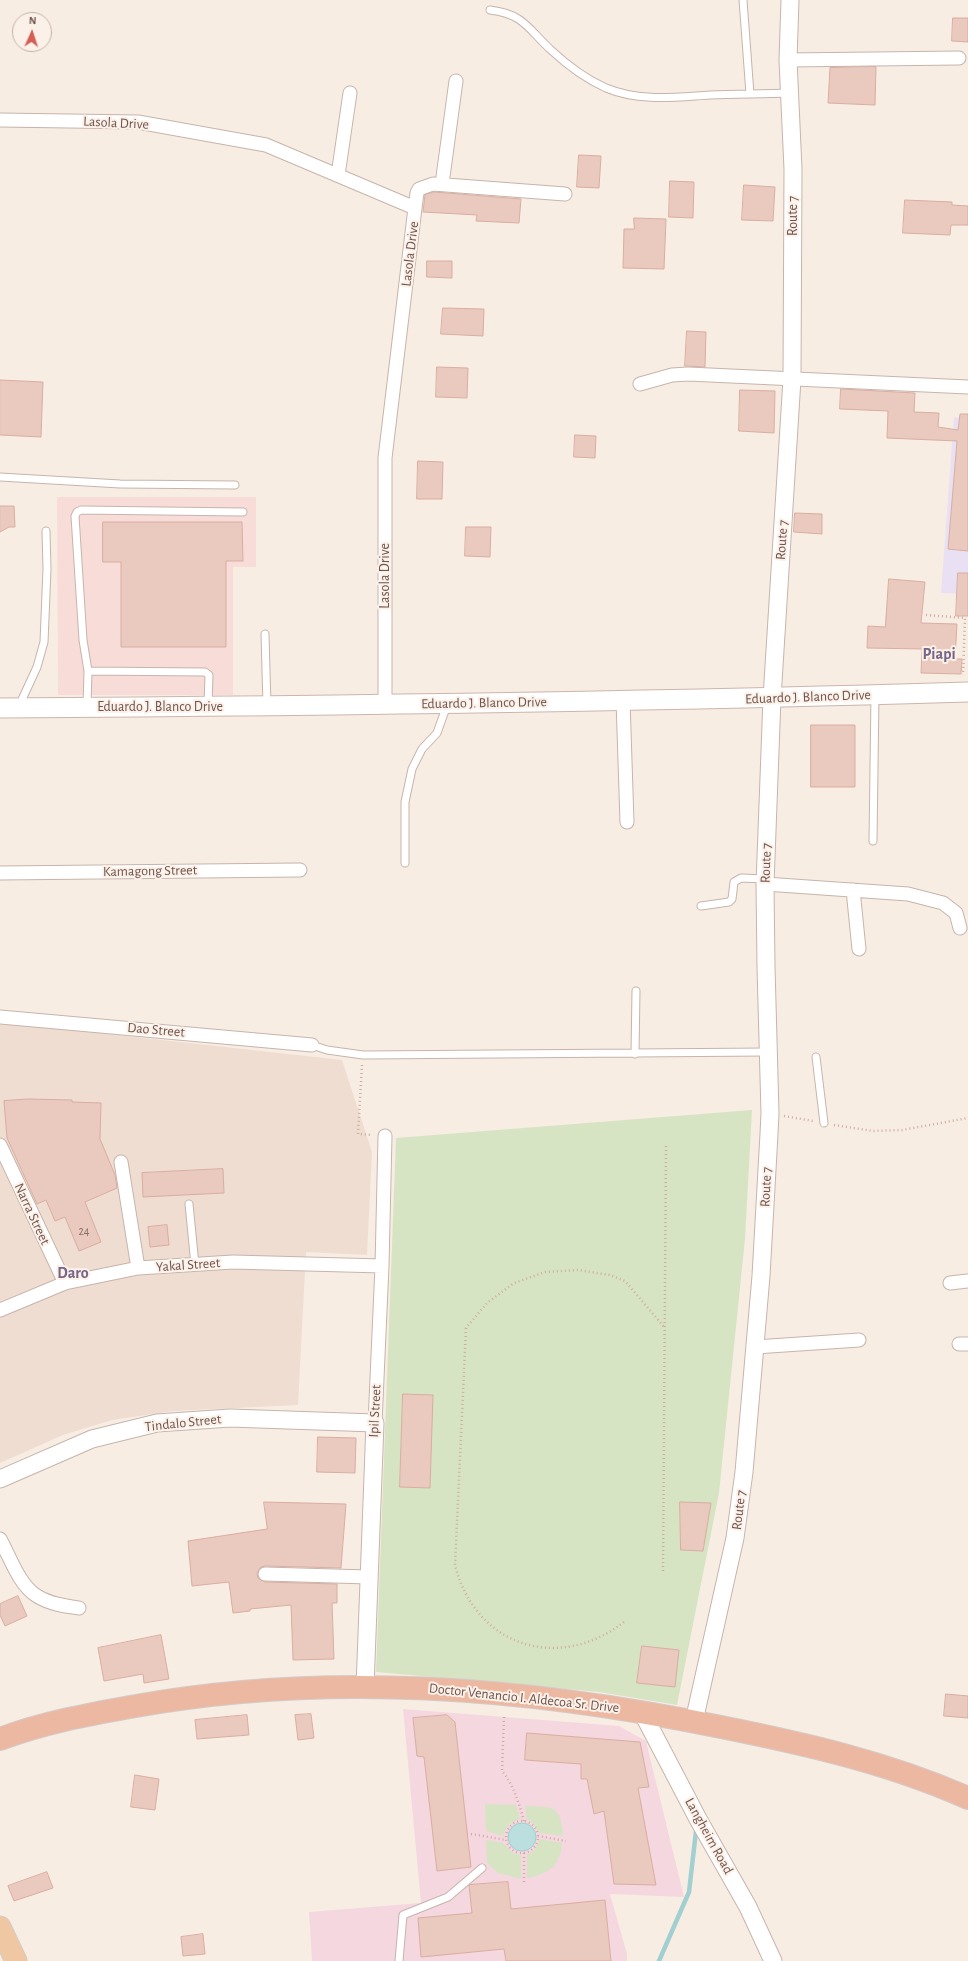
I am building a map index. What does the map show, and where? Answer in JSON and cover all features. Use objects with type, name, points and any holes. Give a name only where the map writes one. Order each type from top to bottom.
[{"type":"highway","name":"Doctor Venancio I. Aldecoa Sr. Drive","points":[[0,1739],[48,1724],[155,1702],[264,1689],[418,1687],[494,1692],[642,1712],[694,1721],[835,1751],[894,1770],[968,1798]]},
{"type":"main road","name":"Eduardo J. Blanco Drive","points":[[9,708],[208,707],[772,698],[965,692]]},
{"type":"main road","points":[[0,1927],[16,1961]]},
{"type":"street","name":"Route 7","points":[[694,1721],[736,1538],[744,1472],[755,1348],[770,1114],[765,882],[772,698],[792,379],[793,169],[788,60],[790,0]]},
{"type":"street","points":[[788,60],[959,58]]},
{"type":"street","points":[[442,184],[456,81]]},
{"type":"street","points":[[338,175],[350,93]]},
{"type":"street","name":"Lasola Drive","points":[[0,120],[138,122],[266,145],[416,208],[385,458],[385,704]]},
{"type":"street","points":[[416,208],[416,193],[418,189],[433,184],[566,194]]},
{"type":"street","points":[[640,384],[672,375],[684,374],[968,387]]},
{"type":"street","points":[[623,700],[627,822]]},
{"type":"street","name":"Kamagong Street","points":[[0,872],[300,870]]},
{"type":"street","points":[[765,882],[908,894],[943,903],[956,913],[960,928]]},
{"type":"street","points":[[853,890],[859,949]]},
{"type":"street","name":"Dao Street","points":[[0,1017],[312,1044]]},
{"type":"street","name":"Ipil Street","points":[[365,1687],[374,1423],[382,1266],[385,1136]]},
{"type":"street","name":"Narra Street","points":[[0,1145],[65,1283]]},
{"type":"street","points":[[121,1162],[138,1268]]},
{"type":"street","name":"Yakal Street","points":[[0,1310],[65,1283],[138,1268],[233,1262],[382,1266]]},
{"type":"street","points":[[950,1283],[968,1281]]},
{"type":"street","points":[[755,1348],[859,1340]]},
{"type":"street","name":"Tindalo Street","points":[[0,1478],[92,1439],[157,1423],[230,1418],[374,1423]]},
{"type":"street","points":[[0,1539],[21,1579],[36,1596],[54,1604],[80,1608]]},
{"type":"street","points":[[265,1574],[369,1577]]},
{"type":"street","name":"Langheim Road","points":[[642,1712],[698,1819],[748,1907],[773,1961]]},
{"type":"lane","points":[[744,0],[750,94]]},
{"type":"lane","points":[[490,10],[507,12],[521,20],[552,51],[583,75],[626,96],[663,99],[790,93]]},
{"type":"lane","points":[[0,477],[120,484],[235,485]]},
{"type":"lane","points":[[87,708],[88,671],[84,640],[75,516],[77,512],[81,510],[243,512]]},
{"type":"lane","points":[[9,708],[37,667],[44,642],[47,569],[46,531]]},
{"type":"lane","points":[[265,634],[267,706]]},
{"type":"lane","points":[[88,671],[205,672],[209,675],[208,707]]},
{"type":"lane","points":[[874,841],[875,695]]},
{"type":"lane","points":[[405,863],[405,802],[412,769],[422,750],[437,733],[448,703]]},
{"type":"lane","points":[[701,906],[729,902],[732,899],[734,882],[741,878],[765,882]]},
{"type":"lane","points":[[635,1054],[636,991]]},
{"type":"lane","points":[[312,1044],[328,1050],[363,1055],[768,1052]]},
{"type":"lane","points":[[816,1057],[824,1123]]},
{"type":"lane","points":[[189,1204],[195,1265]]},
{"type":"lane","points":[[399,1961],[403,1914],[448,1897],[482,1868]]},
{"type":"path","points":[[926,615],[965,618],[965,692]]},
{"type":"path","points":[[363,1055],[358,1134],[385,1136]]},
{"type":"path","points":[[770,1114],[873,1131],[902,1130],[968,1118]]},
{"type":"path","points":[[663,1571],[666,1146]]},
{"type":"path","points":[[624,1622],[612,1631],[585,1644],[555,1649],[539,1648],[524,1644],[496,1630],[473,1608],[465,1594],[455,1565],[466,1328],[487,1303],[514,1283],[545,1272],[578,1270],[604,1274],[625,1281],[665,1328]]},
{"type":"path","points":[[504,1717],[502,1770],[508,1778],[519,1803],[524,1821]]},
{"type":"path","points":[[518,1821],[524,1821],[534,1826],[538,1836],[535,1847],[524,1853],[512,1850],[506,1840],[507,1830],[518,1821]]},
{"type":"path","points":[[471,1834],[506,1840]]},
{"type":"path","points":[[538,1836],[566,1841]]},
{"type":"path","points":[[524,1853],[524,1882]]},
{"type":"shaded area","points":[[954,417],[968,420],[968,594],[941,593]]},
{"type":"shaded area","points":[[57,497],[256,497],[256,567],[233,567],[233,695],[58,695]]},
{"type":"shaded area","points":[[0,1022],[342,1060],[372,1152],[367,1255],[306,1252],[298,1405],[173,1411],[112,1420],[63,1435],[0,1463]]},
{"type":"shaded area","points":[[403,1709],[619,1726],[646,1741],[684,1897],[610,1894],[627,1954],[627,1961],[312,1961],[309,1912],[421,1903]]},
{"type":"green space","points":[[752,1110],[745,1239],[719,1493],[677,1705],[599,1692],[376,1672],[396,1138]]},
{"type":"green space","points":[[485,1804],[516,1805],[520,1819],[509,1825],[503,1836],[486,1831]]},
{"type":"green space","points":[[525,1806],[542,1807],[554,1810],[560,1818],[563,1836],[539,1833],[533,1823],[527,1820]]},
{"type":"green space","points":[[540,1839],[562,1843],[559,1858],[552,1868],[541,1874],[527,1878],[527,1855],[534,1851]]},
{"type":"green space","points":[[486,1840],[503,1843],[513,1853],[521,1855],[521,1879],[498,1873],[487,1863]]},
{"type":"water","points":[[522,1823],[532,1827],[536,1837],[532,1847],[522,1851],[512,1847],[508,1837],[512,1827]]},
{"type":"building","points":[[953,18],[968,18],[968,42],[952,41]]},
{"type":"building","points":[[876,67],[875,105],[828,103],[830,68]]},
{"type":"building","points":[[579,155],[601,156],[599,188],[577,187]]},
{"type":"building","points":[[670,181],[694,182],[693,218],[669,217]]},
{"type":"building","points":[[744,185],[775,187],[773,221],[742,220]]},
{"type":"building","points":[[434,192],[521,199],[519,223],[476,221],[477,215],[423,212],[425,195]]},
{"type":"building","points":[[905,200],[952,202],[952,205],[968,206],[968,225],[951,225],[950,235],[903,233]]},
{"type":"building","points":[[634,218],[666,219],[664,269],[623,268],[624,229],[634,229]]},
{"type":"building","points":[[427,261],[452,261],[452,278],[427,277]]},
{"type":"building","points":[[443,308],[484,309],[483,336],[441,334]]},
{"type":"building","points":[[687,331],[706,332],[705,367],[685,366]]},
{"type":"building","points":[[437,367],[468,368],[467,398],[436,397]]},
{"type":"building","points":[[0,380],[43,382],[41,437],[0,435]]},
{"type":"building","points":[[841,389],[915,393],[914,412],[939,413],[938,427],[958,430],[960,414],[968,414],[968,551],[948,549],[957,441],[887,438],[888,411],[840,409]]},
{"type":"building","points":[[740,390],[775,391],[774,433],[739,431]]},
{"type":"building","points":[[575,435],[596,436],[595,458],[574,457]]},
{"type":"building","points":[[418,461],[443,462],[442,499],[417,499]]},
{"type":"building","points":[[0,506],[14,506],[15,527],[9,527],[0,532]]},
{"type":"building","points":[[795,513],[822,514],[822,534],[794,532]]},
{"type":"building","points":[[103,522],[242,522],[243,561],[226,561],[226,647],[121,647],[121,562],[103,562]]},
{"type":"building","points":[[466,527],[491,527],[490,557],[465,556]]},
{"type":"building","points":[[958,573],[968,573],[968,616],[956,616]]},
{"type":"building","points":[[889,579],[925,582],[921,623],[957,624],[955,659],[962,659],[961,674],[921,673],[922,649],[867,648],[868,626],[885,627]]},
{"type":"building","points":[[811,725],[855,725],[855,787],[811,787]]},
{"type":"building","points":[[29,1099],[72,1100],[72,1102],[101,1103],[100,1139],[115,1175],[117,1188],[85,1202],[101,1242],[79,1251],[65,1217],[55,1221],[46,1200],[37,1204],[7,1138],[4,1101]]},
{"type":"building","points":[[223,1169],[224,1193],[143,1197],[142,1173]]},
{"type":"building","points":[[167,1225],[169,1245],[150,1247],[148,1227]]},
{"type":"building","points":[[403,1394],[433,1395],[430,1488],[400,1487]]},
{"type":"building","points":[[318,1437],[356,1438],[355,1473],[317,1472]]},
{"type":"building","points":[[264,1502],[346,1504],[341,1568],[265,1566],[261,1567],[257,1573],[258,1578],[265,1582],[337,1584],[337,1603],[332,1603],[334,1659],[293,1660],[291,1605],[250,1609],[250,1611],[233,1613],[229,1582],[192,1586],[188,1541],[267,1529]]},
{"type":"building","points":[[680,1502],[711,1503],[703,1551],[681,1550]]},
{"type":"building","points":[[18,1596],[27,1616],[5,1626],[0,1615],[0,1604]]},
{"type":"building","points":[[161,1635],[169,1679],[144,1683],[143,1674],[104,1681],[98,1648]]},
{"type":"building","points":[[642,1646],[679,1650],[675,1687],[637,1683]]},
{"type":"building","points":[[946,1694],[968,1696],[968,1718],[944,1716]]},
{"type":"building","points":[[311,1714],[314,1738],[298,1740],[295,1715]]},
{"type":"building","points":[[247,1715],[249,1735],[197,1739],[195,1720]]},
{"type":"building","points":[[447,1715],[455,1722],[471,1867],[437,1871],[424,1757],[417,1756],[413,1718]]},
{"type":"building","points":[[527,1733],[640,1742],[649,1787],[638,1788],[656,1885],[614,1884],[604,1811],[594,1814],[587,1779],[581,1779],[581,1764],[525,1760]]},
{"type":"building","points":[[135,1775],[159,1779],[155,1810],[131,1807]]},
{"type":"building","points":[[47,1872],[53,1888],[14,1901],[8,1886]]},
{"type":"building","points":[[508,1882],[511,1909],[605,1900],[611,1961],[506,1961],[504,1949],[421,1957],[418,1918],[472,1913],[469,1885]]},
{"type":"building","points":[[203,1934],[205,1954],[183,1956],[181,1937]]},
{"type":"waterway","points":[[659,1961],[689,1892],[696,1831]]},
{"type":"district","name":"Piapi","points":[[939,654]]},
{"type":"district","name":"Daro","points":[[73,1273]]}]
